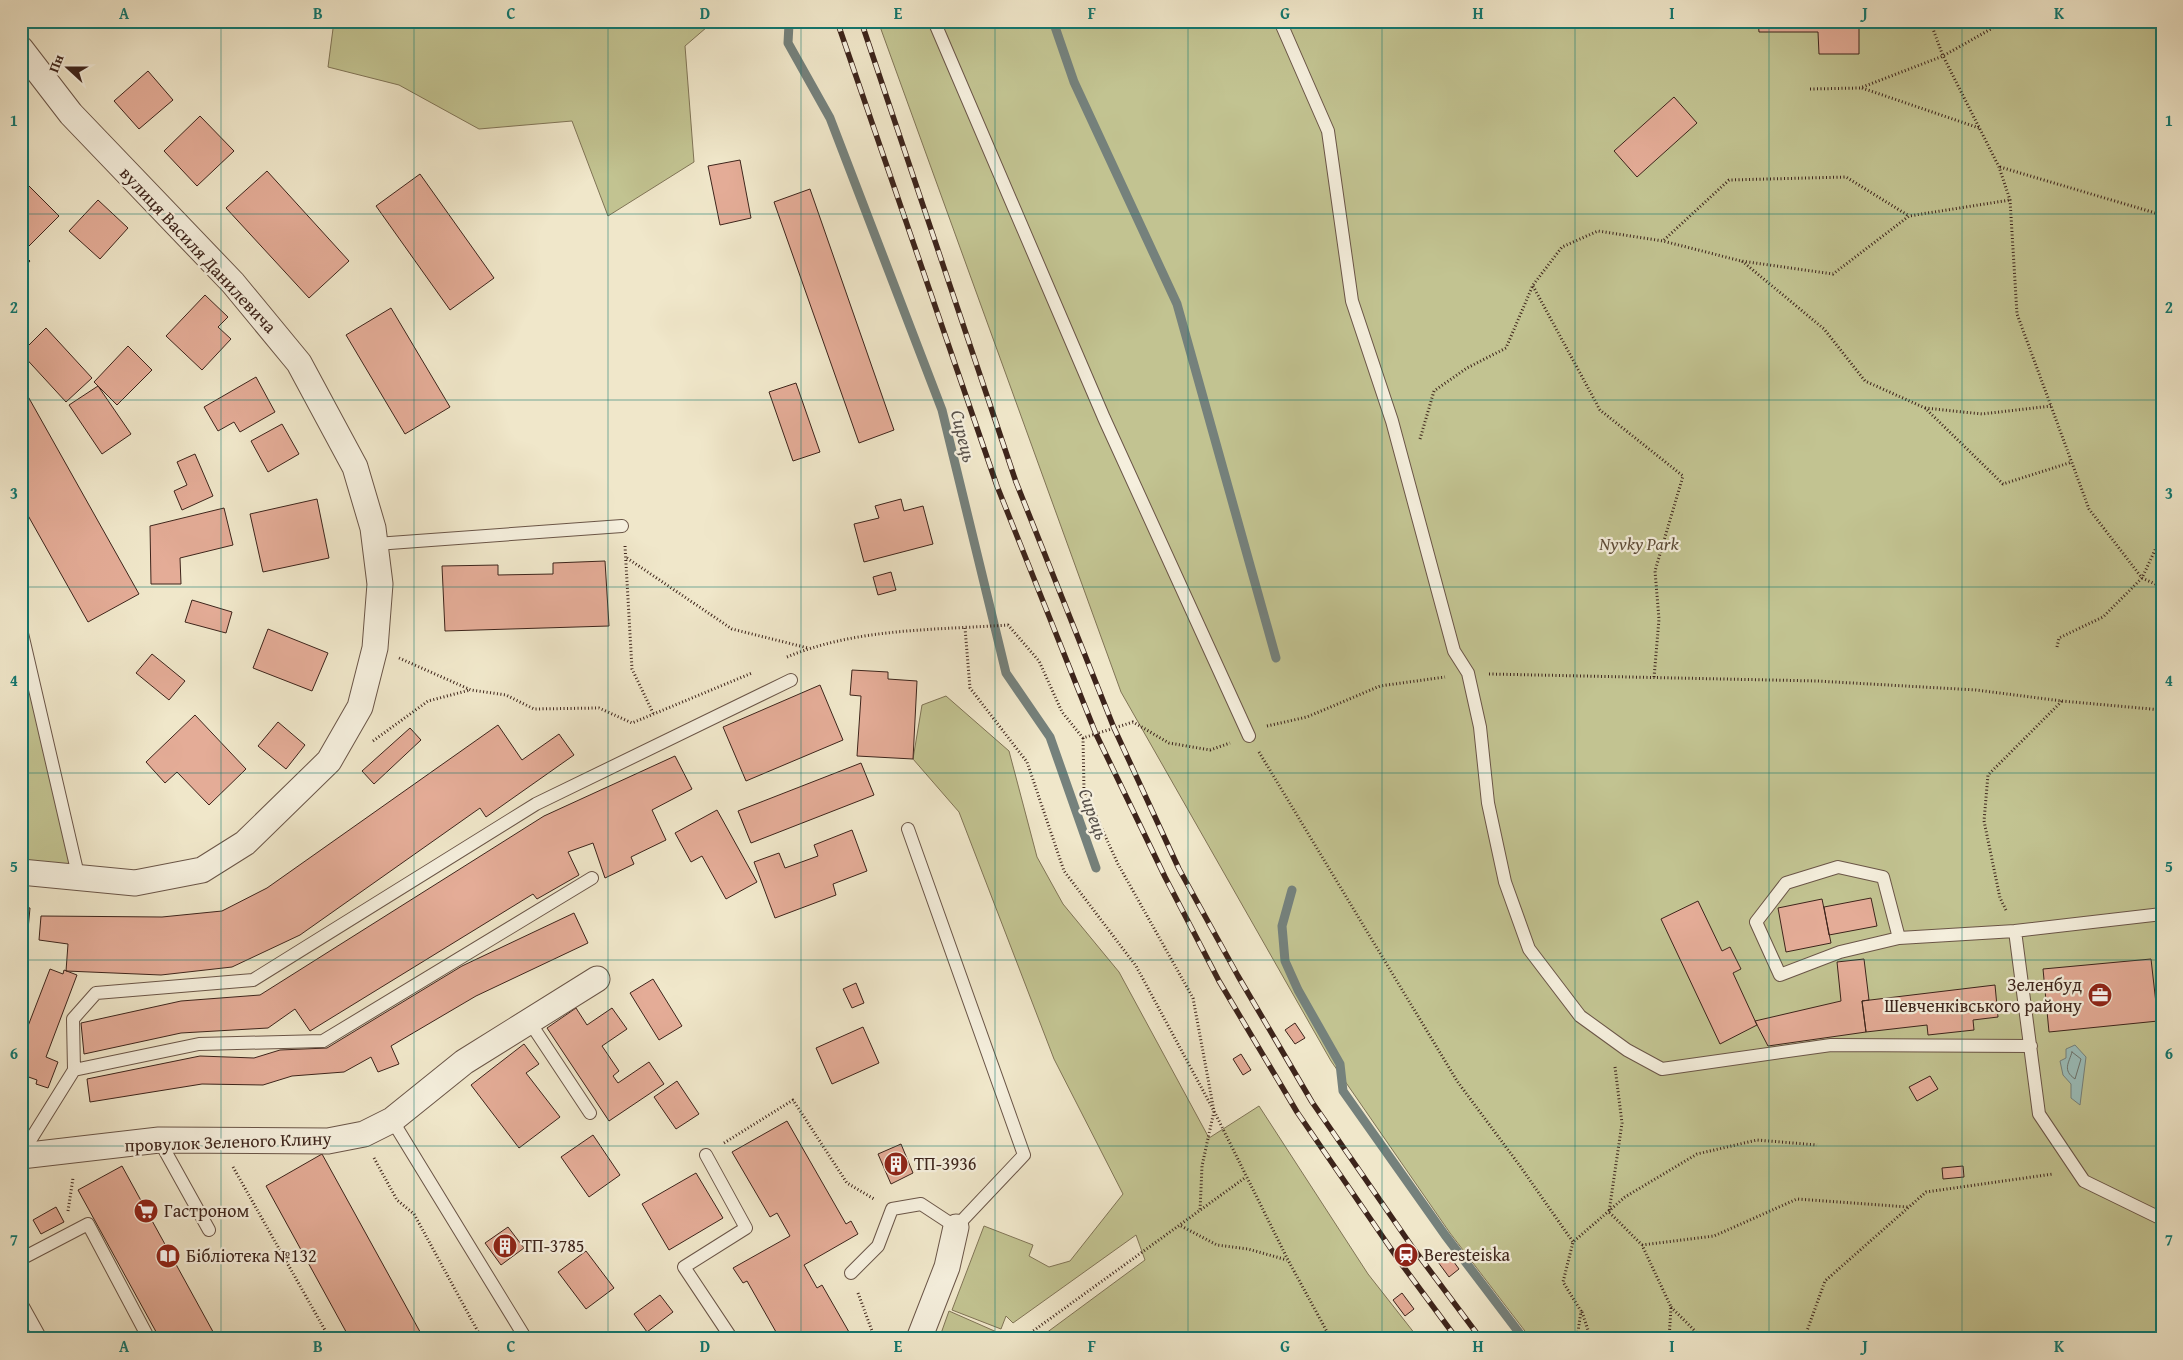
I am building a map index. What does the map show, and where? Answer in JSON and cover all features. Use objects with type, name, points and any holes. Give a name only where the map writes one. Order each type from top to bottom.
[{"type":"street","name":"вулиця Василя Данилевича","points":[[21,49],[70,114],[233,282],[299,364],[355,467],[376,544],[380,584],[375,648],[360,707],[329,761],[245,842],[202,870],[135,883],[21,872]]},
{"type":"street","name":"провулок Зеленого Клину","points":[[21,1156],[159,1140],[328,1141],[364,1134],[392,1120],[464,1062],[597,979]]},
{"type":"street","points":[[918,1339],[947,1267],[956,1227]]},
{"type":"lane","points":[[934,21],[1104,418],[1249,736]]},
{"type":"lane","points":[[1280,21],[1328,132],[1352,301],[1392,421],[1454,651],[1468,673],[1480,727],[1488,803],[1505,882],[1529,949],[1580,1016],[1628,1050],[1662,1068],[1831,1045],[2031,1046]]},
{"type":"lane","points":[[376,544],[622,526]]},
{"type":"lane","points":[[21,629],[79,878]]},
{"type":"lane","points":[[21,1156],[74,1070],[74,1019],[96,993],[253,980],[536,804],[791,680]]},
{"type":"lane","points":[[851,1273],[878,1246],[892,1209],[921,1204],[956,1227],[1024,1154],[908,829]]},
{"type":"lane","points":[[1899,938],[1883,877],[1838,866],[1786,883],[1756,922],[1780,975],[1840,952],[1899,938],[2015,931],[2162,914]]},
{"type":"lane","points":[[74,1070],[199,1044],[323,1041],[592,878]]},
{"type":"lane","points":[[2015,931],[2039,1114],[2084,1181],[2158,1218],[2162,1229]]},
{"type":"lane","points":[[530,1021],[590,1113]]},
{"type":"lane","points":[[392,1120],[526,1339]]},
{"type":"lane","points":[[159,1140],[209,1230]]},
{"type":"lane","points":[[706,1155],[746,1228],[684,1267],[732,1339]]},
{"type":"lane","points":[[21,1259],[88,1224],[149,1339]]},
{"type":"lane","points":[[21,1303],[41,1339]]},
{"type":"path","points":[[1930,21],[1943,56],[1999,167],[2010,200],[2017,314],[2089,509],[2142,578],[2162,587]]},
{"type":"path","points":[[1860,88],[1943,56],[2005,21]]},
{"type":"path","points":[[1810,89],[1860,88],[1980,128]]},
{"type":"path","points":[[1999,167],[2162,215]]},
{"type":"path","points":[[1663,241],[1729,180],[1846,177],[1909,216]]},
{"type":"path","points":[[1408,480],[1434,391],[1467,368],[1506,348],[1533,285],[1562,247],[1598,231],[1663,241],[1741,261],[1833,274],[1909,216],[2010,200]]},
{"type":"path","points":[[1741,261],[1824,329],[1865,381],[1925,408],[1982,414],[2051,406]]},
{"type":"path","points":[[1533,285],[1600,410],[1683,476],[1655,571],[1659,619],[1654,678]]},
{"type":"path","points":[[1925,408],[2003,484],[2072,462]]},
{"type":"path","points":[[622,526],[627,558],[632,669],[654,715]]},
{"type":"path","points":[[2057,647],[2059,638],[2103,617],[2142,578],[2162,535]]},
{"type":"path","points":[[627,558],[732,629],[808,648]]},
{"type":"path","points":[[781,660],[808,648],[866,636],[1008,625],[1040,661],[1062,712],[1083,738],[1084,790],[1118,864],[1193,998],[1214,1111],[1202,1166],[1200,1211]]},
{"type":"path","points":[[965,628],[970,688],[1027,762],[1064,871],[1136,966],[1214,1111],[1288,1260],[1331,1339]]},
{"type":"path","points":[[375,648],[471,690],[506,695],[534,709],[599,708],[632,723],[754,672]]},
{"type":"path","points":[[1083,738],[1133,722],[1169,743],[1210,750],[1249,736],[1264,727],[1307,717],[1380,686],[1468,673],[1817,681],[1976,690],[2062,701],[2162,710]]},
{"type":"path","points":[[428,701],[471,690]]},
{"type":"path","points":[[2015,931],[2000,898],[1984,821],[1988,775],[2062,701]]},
{"type":"path","points":[[1249,736],[1457,1081],[1573,1242]]},
{"type":"path","points":[[1609,1212],[1622,1123],[1615,1065]]},
{"type":"path","points":[[706,1155],[793,1100],[847,1183],[892,1209]]},
{"type":"path","points":[[364,1134],[397,1200],[414,1214],[482,1339]]},
{"type":"path","points":[[1591,1339],[1581,1312],[1563,1282],[1573,1242],[1625,1197],[1697,1154],[1757,1140],[1817,1145]]},
{"type":"path","points":[[218,1141],[330,1339]]},
{"type":"path","points":[[1804,1339],[1825,1281],[1926,1192],[2049,1174],[2084,1181]]},
{"type":"path","points":[[1022,1339],[1181,1226],[1246,1177]]},
{"type":"path","points":[[1642,1245],[1714,1236],[1797,1199],[1909,1207]]},
{"type":"path","points":[[1609,1212],[1642,1245],[1671,1307],[1704,1339]]},
{"type":"path","points":[[1181,1226],[1217,1245],[1248,1249],[1288,1260]]},
{"type":"path","points":[[851,1273],[874,1339]]},
{"type":"path","points":[[1669,1339],[1671,1307]]},
{"type":"path","points":[[1577,1339],[1581,1312]]},
{"type":"green space","points":[[334,21],[714,21],[685,46],[694,162],[608,216],[572,121],[479,129],[399,85],[328,67]]},
{"type":"green space","name":"Nyvky Park","points":[[878,21],[2162,21],[2162,1339],[1531,1339],[1450,1233],[1331,1061],[1121,692]]},
{"type":"green space","points":[[21,646],[78,872],[21,872]]},
{"type":"green space","points":[[946,696],[1009,751],[1037,857],[1063,904],[1119,972],[1209,1138],[1259,1106],[1368,1274],[1419,1339],[1038,1339],[1145,1260],[1136,1235],[1013,1323],[1006,1316],[1001,1329],[952,1310],[984,1226],[1033,1245],[1029,1256],[1049,1267],[1070,1261],[1123,1194],[1054,1059],[959,812],[913,759],[922,705]]},
{"type":"green space","points":[[949,1311],[1008,1337],[1005,1339],[939,1339]]},
{"type":"water","points":[[2075,1045],[2086,1057],[2080,1105],[2071,1098],[2071,1084],[2063,1075],[2060,1061],[2066,1058],[2066,1049]]},
{"type":"building","points":[[1758,21],[1859,21],[1859,54],[1819,54],[1818,32],[1759,32]]},
{"type":"building","points":[[148,71],[173,100],[139,129],[114,101]]},
{"type":"building","points":[[1674,97],[1697,123],[1637,177],[1614,151]]},
{"type":"building","points":[[200,116],[234,151],[197,186],[164,151]]},
{"type":"building","points":[[740,160],[751,218],[720,225],[708,166]]},
{"type":"building","points":[[267,171],[349,261],[309,298],[226,208]]},
{"type":"building","points":[[420,174],[494,278],[450,310],[376,206]]},
{"type":"building","points":[[26,183],[59,216],[22,253],[30,261],[23,269],[27,273],[21,279],[21,188]]},
{"type":"building","points":[[810,189],[894,430],[859,443],[774,202]]},
{"type":"building","points":[[98,200],[128,228],[100,259],[69,231]]},
{"type":"building","points":[[205,295],[228,317],[218,327],[231,339],[202,370],[166,336]]},
{"type":"building","points":[[391,308],[450,407],[405,434],[346,335]]},
{"type":"building","points":[[46,328],[92,378],[66,402],[21,353]]},
{"type":"building","points":[[128,346],[152,370],[117,405],[94,382]]},
{"type":"building","points":[[256,377],[275,412],[240,432],[234,422],[218,431],[204,407]]},
{"type":"building","points":[[796,383],[820,452],[793,461],[769,392]]},
{"type":"building","points":[[21,384],[139,594],[88,622],[21,503]]},
{"type":"building","points":[[98,386],[131,434],[102,454],[69,405]]},
{"type":"building","points":[[282,424],[299,454],[268,472],[251,441]]},
{"type":"building","points":[[195,454],[213,496],[182,510],[174,491],[187,485],[177,462]]},
{"type":"building","points":[[317,499],[329,558],[263,572],[250,514]]},
{"type":"building","points":[[901,499],[904,511],[923,506],[933,544],[864,562],[854,524],[879,518],[875,506]]},
{"type":"building","points":[[224,508],[233,545],[180,558],[181,584],[151,584],[150,526]]},
{"type":"building","points":[[605,561],[609,626],[445,631],[442,566],[498,565],[498,575],[553,574],[553,563]]},
{"type":"building","points":[[891,572],[896,590],[878,595],[873,577]]},
{"type":"building","points":[[192,600],[232,612],[226,633],[185,622]]},
{"type":"building","points":[[268,629],[328,653],[312,691],[253,668]]},
{"type":"building","points":[[152,654],[185,681],[169,700],[136,673]]},
{"type":"building","points":[[852,670],[888,672],[888,679],[917,681],[913,759],[857,756],[861,696],[850,695]]},
{"type":"building","points":[[820,685],[843,740],[746,781],[723,727]]},
{"type":"building","points":[[195,715],[246,769],[209,805],[177,772],[165,783],[146,762]]},
{"type":"building","points":[[278,722],[305,745],[286,769],[258,746]]},
{"type":"building","points":[[498,725],[522,760],[559,734],[574,755],[486,817],[480,808],[300,935],[232,967],[161,975],[66,971],[68,944],[39,940],[41,916],[162,917],[222,911],[267,888]]},
{"type":"building","points":[[410,728],[421,740],[374,784],[362,771]]},
{"type":"building","points":[[675,756],[692,789],[652,810],[666,840],[631,857],[634,864],[605,878],[593,843],[568,852],[579,875],[537,899],[533,894],[310,1031],[295,1009],[268,1028],[181,1033],[84,1054],[81,1023],[181,1001],[260,995],[544,816]]},
{"type":"building","points":[[861,763],[874,795],[751,843],[738,811]]},
{"type":"building","points":[[717,810],[757,882],[726,899],[702,856],[691,862],[675,833]]},
{"type":"building","points":[[852,830],[867,871],[833,884],[836,895],[775,918],[754,862],[779,853],[785,868],[818,856],[814,845]]},
{"type":"building","points":[[21,880],[28,881],[25,907],[30,908],[27,940],[21,939]]},
{"type":"building","points":[[1871,898],[1877,926],[1829,935],[1824,907]]},
{"type":"building","points":[[1822,899],[1831,943],[1786,952],[1778,908]]},
{"type":"building","points":[[1698,901],[1722,951],[1730,947],[1741,969],[1733,973],[1757,1025],[1720,1044],[1661,919]]},
{"type":"building","points":[[574,913],[588,943],[476,996],[391,1046],[399,1064],[378,1072],[371,1057],[344,1072],[292,1076],[263,1085],[202,1084],[90,1102],[87,1079],[200,1056],[254,1058],[280,1050],[327,1048],[462,966]]},
{"type":"building","points":[[1864,959],[1869,1000],[1862,1001],[1866,1032],[1768,1046],[1755,1021],[1841,1001],[1837,962]]},
{"type":"building","name":"Зеленбуд Шевченківського району","points":[[2151,959],[2158,1021],[2049,1032],[2043,969]]},
{"type":"building","points":[[50,969],[63,974],[64,970],[77,975],[46,1057],[58,1062],[48,1088],[36,1084],[37,1080],[23,1075],[23,1039]]},
{"type":"building","points":[[653,979],[682,1026],[659,1040],[630,993]]},
{"type":"building","points":[[856,983],[864,1003],[852,1008],[843,989]]},
{"type":"building","points":[[1995,985],[1998,1017],[1973,1020],[1974,1030],[1928,1035],[1927,1025],[1866,1032],[1862,1001]]},
{"type":"building","points":[[576,1008],[587,1025],[612,1008],[627,1029],[602,1046],[619,1071],[613,1076],[618,1083],[649,1062],[664,1084],[609,1121],[547,1028]]},
{"type":"building","points":[[1295,1023],[1305,1038],[1295,1044],[1285,1030]]},
{"type":"building","points":[[863,1027],[879,1063],[832,1084],[816,1048]]},
{"type":"building","points":[[524,1044],[539,1064],[526,1073],[560,1117],[519,1148],[471,1085]]},
{"type":"building","points":[[1241,1054],[1251,1070],[1243,1075],[1233,1059]]},
{"type":"building","points":[[1930,1076],[1938,1089],[1917,1101],[1909,1087]]},
{"type":"building","points":[[677,1081],[699,1114],[676,1129],[654,1097]]},
{"type":"building","points":[[787,1121],[846,1224],[851,1221],[858,1234],[804,1265],[817,1288],[822,1285],[853,1339],[780,1339],[747,1281],[743,1283],[733,1268],[790,1236],[777,1213],[770,1217],[732,1152]]},
{"type":"building","points":[[593,1135],[620,1175],[589,1197],[561,1157]]},
{"type":"building","name":"ТП-3936","points":[[901,1144],[913,1173],[891,1184],[878,1154]]},
{"type":"building","points":[[322,1154],[424,1339],[350,1339],[266,1186]]},
{"type":"building","points":[[122,1166],[217,1339],[160,1339],[78,1190]]},
{"type":"building","points":[[1963,1166],[1964,1177],[1943,1179],[1942,1168]]},
{"type":"building","points":[[696,1173],[723,1218],[669,1250],[642,1204]]},
{"type":"building","points":[[56,1207],[64,1222],[41,1234],[33,1220]]},
{"type":"building","name":"ТП-3785","points":[[508,1227],[524,1248],[501,1265],[485,1243]]},
{"type":"building","points":[[586,1251],[614,1288],[586,1309],[558,1272]]},
{"type":"building","points":[[1448,1254],[1459,1269],[1449,1277],[1438,1262]]},
{"type":"building","points":[[1402,1293],[1414,1309],[1405,1316],[1393,1300]]},
{"type":"building","points":[[660,1295],[673,1312],[647,1332],[634,1314]]},
{"type":"waterway","name":"Сирець","points":[[798,21],[789,24],[788,43],[830,118],[942,410],[1006,673],[1050,737],[1096,868]]},
{"type":"waterway","points":[[1053,21],[1074,82],[1177,304],[1276,658]]},
{"type":"waterway","points":[[1292,890],[1282,926],[1285,961],[1298,990],[1340,1064],[1343,1091],[1445,1235],[1524,1339]]},
{"type":"railway","points":[[837,21],[997,486],[1096,734],[1165,877],[1219,981],[1297,1112],[1400,1262],[1457,1339]]},
{"type":"railway","points":[[861,21],[1016,482],[1114,728],[1179,869],[1238,976],[1312,1102],[1413,1248],[1481,1339]]},
{"type":"place","name":"Зеленбуд Шевченківського району","points":[[2100,995]]},
{"type":"place","name":"ТП-3936","points":[[896,1164]]},
{"type":"place","name":"Гастроном","points":[[146,1211]]},
{"type":"place","name":"ТП-3785","points":[[505,1246]]},
{"type":"place","name":"Beresteiska","points":[[1406,1255]]},
{"type":"place","name":"Бібліотека №132","points":[[168,1256]]}]
